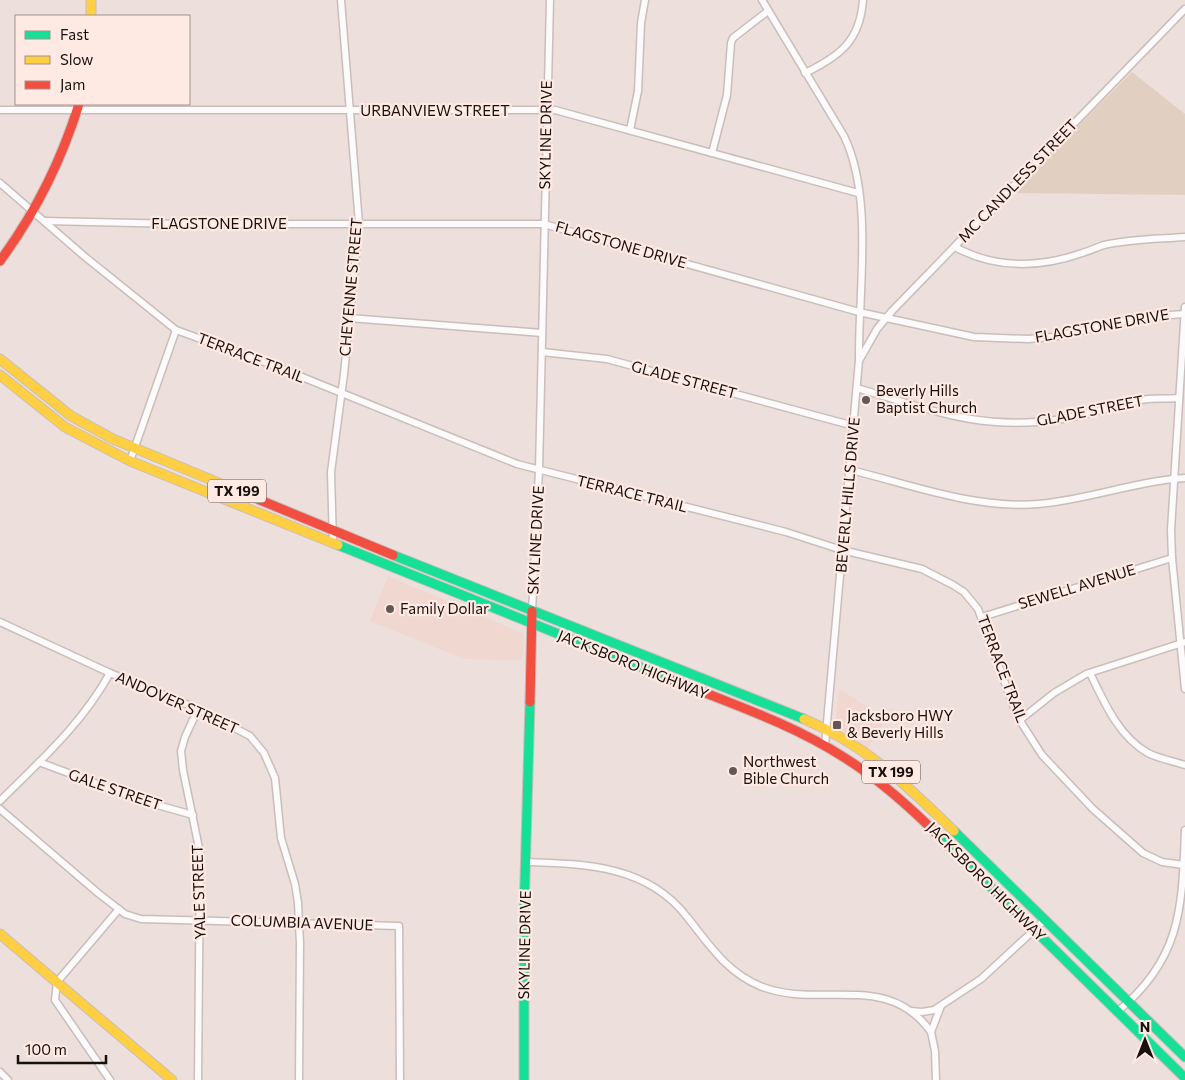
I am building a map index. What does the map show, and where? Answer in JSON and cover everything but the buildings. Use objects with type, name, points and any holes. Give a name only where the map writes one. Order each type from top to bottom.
[{"type":"main road","points":[[91,0],[91,15]]},
{"type":"main road","points":[[0,261],[48,190],[68,142],[78,107]]},
{"type":"main road","name":"JACKSBORO HIGHWAY","points":[[0,359],[71,416],[96,430],[137,443],[248,495],[828,729],[862,749],[899,778],[1185,1057]]},
{"type":"main road","name":"JACKSBORO HIGHWAY","points":[[0,375],[66,427],[130,461],[770,719],[825,745],[872,775],[912,809],[1185,1078]]},
{"type":"main road","points":[[244,507],[248,495]]},
{"type":"main road","name":"SKYLINE DRIVE","points":[[524,1080],[526,862],[532,611]]},
{"type":"main road","points":[[682,685],[689,672]]},
{"type":"main road","points":[[0,934],[172,1080]]},
{"type":"street","name":"CHEYENNE STREET","points":[[332,543],[330,472],[341,392],[359,224],[341,0]]},
{"type":"street","name":"SKYLINE DRIVE","points":[[532,611],[539,470],[550,0]]},
{"type":"street","points":[[630,130],[638,91],[641,23],[645,0]]},
{"type":"street","name":"BEVERLY HILLS DRIVE","points":[[762,0],[824,102],[852,153],[858,193],[863,255],[859,312],[860,360],[842,550],[828,729],[825,745]]},
{"type":"street","points":[[805,73],[831,58],[850,43],[860,25],[863,0]]},
{"type":"street","name":"MC CANDLESS STREET","points":[[860,360],[877,329],[885,319],[1185,10]]},
{"type":"street","points":[[712,153],[727,95],[731,43],[733,38],[768,11]]},
{"type":"street","name":"URBANVIEW STREET","points":[[0,110],[78,107],[350,111],[547,109],[858,193]]},
{"type":"street","name":"TERRACE TRAIL","points":[[0,182],[44,222],[176,330],[341,392],[517,464],[786,532],[842,550],[922,569],[964,592],[982,616],[1020,720],[1042,755],[1092,809],[1152,859],[1184,865]]},
{"type":"street","name":"FLAGSTONE DRIVE","points":[[44,222],[544,224],[885,319],[974,337],[1028,339],[1053,337],[1142,317],[1185,314]]},
{"type":"street","points":[[955,247],[985,259],[1016,264],[1031,264],[1064,258],[1105,245],[1185,237]]},
{"type":"street","points":[[1185,308],[1173,479],[1172,558],[1182,643],[1185,689]]},
{"type":"street","points":[[349,318],[542,333]]},
{"type":"street","points":[[130,461],[176,330]]},
{"type":"street","name":"GLADE STREET","points":[[542,352],[608,359],[854,426]]},
{"type":"street","name":"GLADE STREET","points":[[857,388],[944,414],[990,423],[1027,424],[1064,419],[1149,399],[1178,398]]},
{"type":"street","points":[[851,470],[994,504],[1036,504],[1072,500],[1185,478]]},
{"type":"street","name":"SEWELL AVENUE","points":[[982,616],[1172,558]]},
{"type":"street","name":"ANDOVER STREET","points":[[0,622],[110,673],[198,709],[250,736],[258,744],[270,765],[278,793],[281,838],[295,884],[299,922],[299,1080]]},
{"type":"street","points":[[1020,720],[1054,693],[1090,673],[1182,643]]},
{"type":"street","points":[[0,801],[84,715],[110,673]]},
{"type":"street","points":[[1090,673],[1102,698],[1123,732],[1147,752],[1185,765]]},
{"type":"street","name":"YALE STREET","points":[[198,709],[185,737],[181,751],[200,853],[201,920],[198,1080]]},
{"type":"street","name":"GALE STREET","points":[[39,762],[100,786],[193,815]]},
{"type":"street","name":"COLUMBIA AVENUE","points":[[0,809],[117,908],[141,919],[399,926],[400,1080]]},
{"type":"street","points":[[1118,1012],[1129,1003],[1153,976],[1172,941],[1180,911],[1185,830]]},
{"type":"street","points":[[526,862],[572,863],[597,866],[626,873],[651,884],[680,908],[723,964],[758,985],[795,996],[867,994],[890,1000],[910,1011],[931,1032],[935,1051],[936,1080]]},
{"type":"street","points":[[110,1080],[55,1000],[58,982],[117,908]]},
{"type":"street","points":[[910,1011],[922,1012],[942,1005],[981,979],[1045,920]]},
{"type":"street","points":[[931,1032],[942,1005]]},
{"type":"street","points":[[0,1072],[8,1080]]},
{"type":"shaded area","points":[[1132,72],[1185,114],[1185,195],[1011,193]]},
{"type":"shaded area","points":[[388,576],[524,634],[522,660],[464,659],[370,621]]},
{"type":"shaded area","points":[[839,689],[886,718],[868,748],[835,726]]},
{"type":"traffic: fast","points":[[338,545],[670,679]]},
{"type":"traffic: fast","points":[[393,555],[804,719]]},
{"type":"traffic: fast","points":[[524,1080],[524,914],[530,702]]},
{"type":"traffic: fast","points":[[954,831],[1185,1057]]},
{"type":"traffic: fast","points":[[939,836],[1185,1078]]},
{"type":"traffic: slow","points":[[91,0],[91,15]]},
{"type":"traffic: slow","points":[[0,359],[71,416],[113,439],[226,486]]},
{"type":"traffic: slow","points":[[0,375],[65,427],[130,461],[338,545]]},
{"type":"traffic: slow","points":[[804,719],[827,730],[867,754],[919,797],[954,831]]},
{"type":"traffic: slow","points":[[0,934],[172,1080]]},
{"type":"traffic: jam","points":[[0,261],[25,224],[46,186],[56,166],[79,105]]},
{"type":"traffic: jam","points":[[226,486],[393,555]]},
{"type":"traffic: jam","points":[[530,702],[532,611]]},
{"type":"traffic: jam","points":[[670,679],[759,714],[824,746],[858,766],[906,804],[939,836]]},
{"type":"place","name":"Beverly Hills Baptist Church","points":[[866,400]]},
{"type":"place","name":"Family Dollar","points":[[390,609]]},
{"type":"place","name":"Jacksboro HWY & Beverly Hills","points":[[837,725]]},
{"type":"place","name":"Northwest Bible Church","points":[[733,771]]}]
